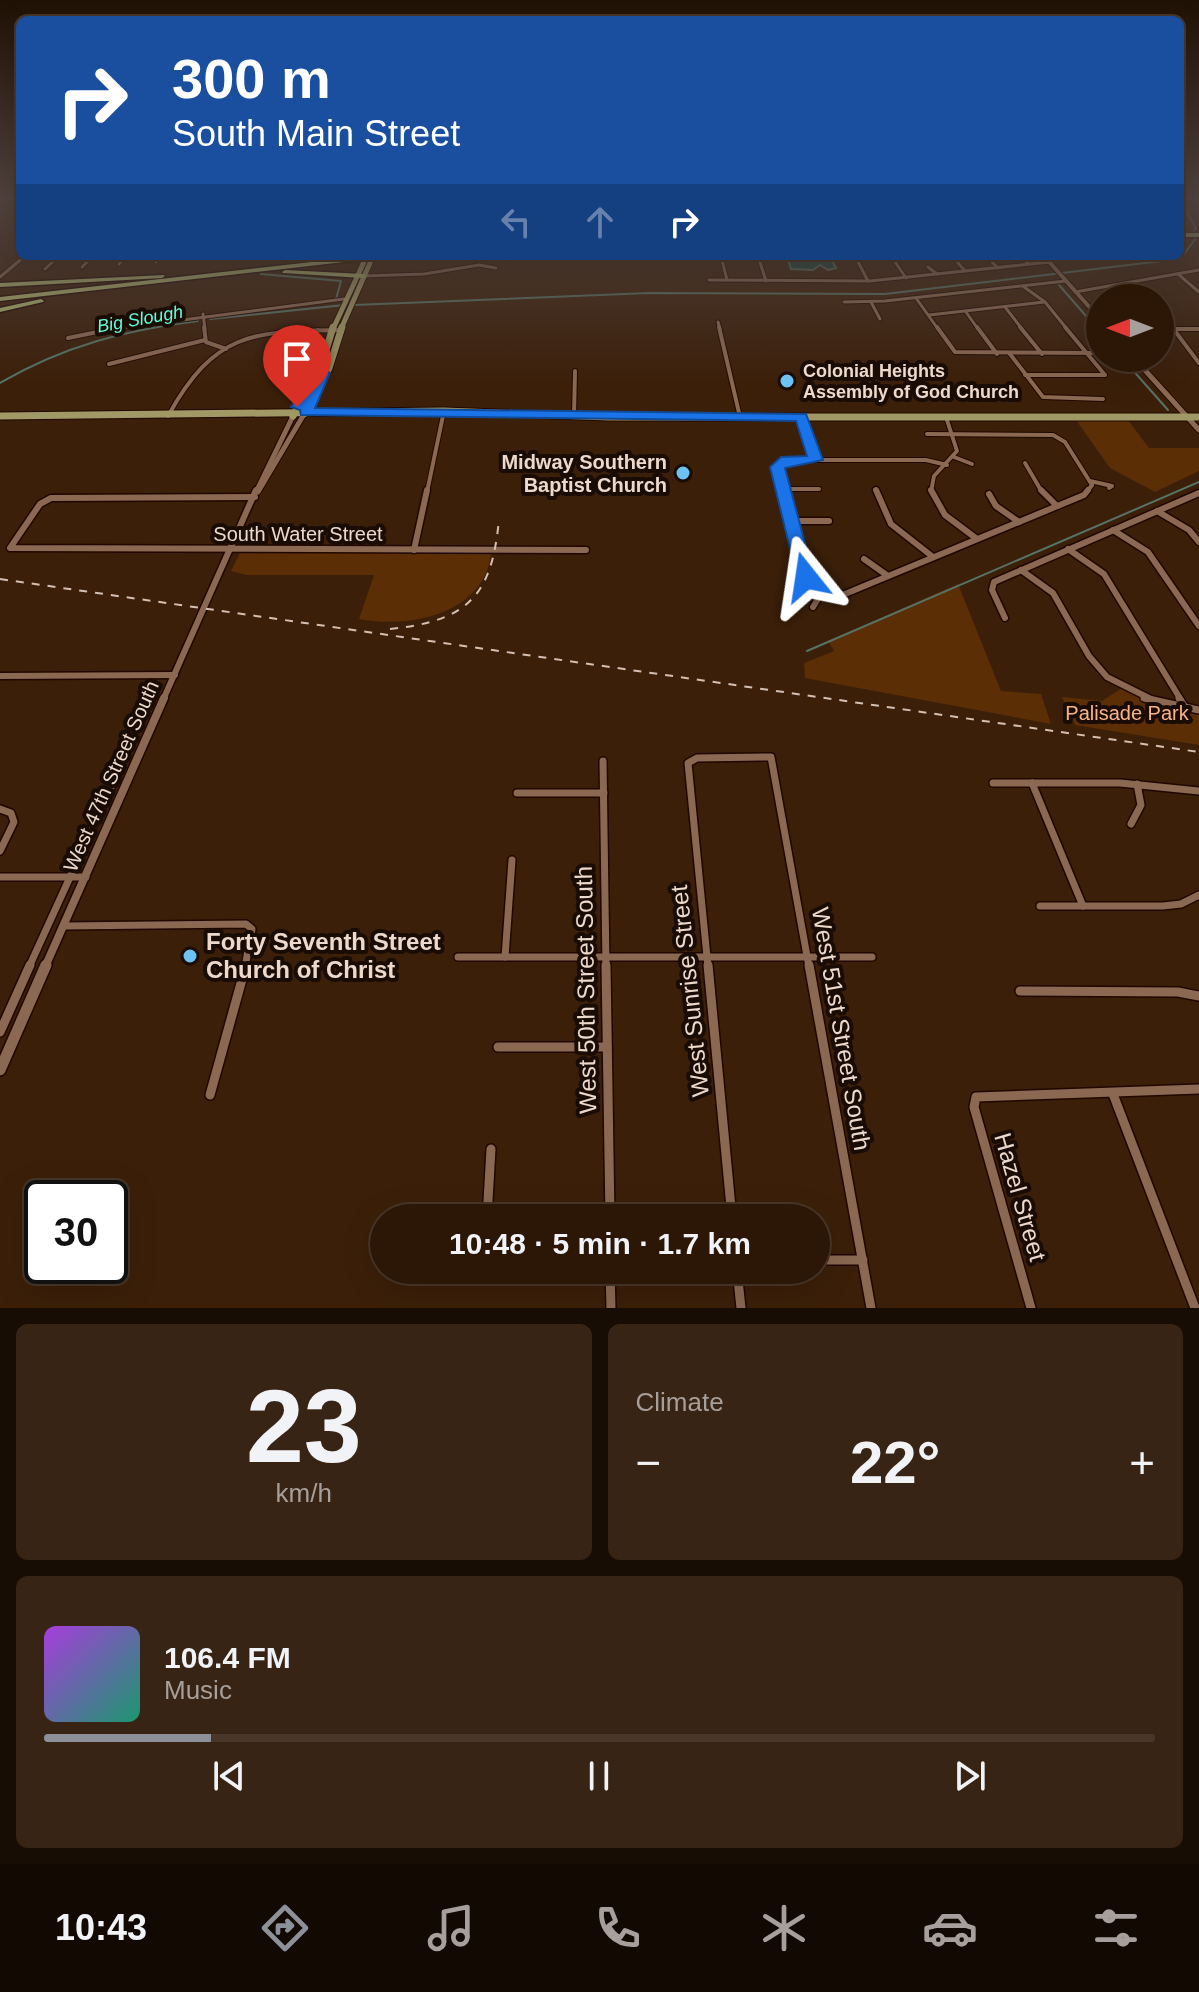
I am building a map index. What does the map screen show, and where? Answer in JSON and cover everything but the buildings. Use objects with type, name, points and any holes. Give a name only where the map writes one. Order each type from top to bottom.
[{"type":"highway","points":[[255,269],[292,261]]},
{"type":"highway","points":[[176,281],[340,261]]},
{"type":"highway","points":[[0,285],[343,261]]},
{"type":"highway","points":[[346,261],[326,269],[360,274]]},
{"type":"highway","points":[[0,298],[268,273],[360,274]]},
{"type":"highway","points":[[0,298],[114,279]]},
{"type":"highway","points":[[0,310],[146,284]]},
{"type":"main road","points":[[294,414],[351,305],[365,261]]},
{"type":"main road","points":[[305,414],[329,368],[342,303],[360,274]]},
{"type":"main road","points":[[327,352],[330,355],[326,366],[329,368]]},
{"type":"main road","points":[[316,370],[324,371],[318,387]]},
{"type":"main road","points":[[0,416],[1199,417]]},
{"type":"street","points":[[0,277],[19,261]]},
{"type":"street","points":[[45,269],[54,261]]},
{"type":"street","points":[[82,267],[88,261]]},
{"type":"street","points":[[119,264],[122,261]]},
{"type":"street","points":[[722,261],[727,280]]},
{"type":"street","points":[[760,261],[766,281]]},
{"type":"street","points":[[858,261],[868,281]]},
{"type":"street","points":[[894,261],[906,278]]},
{"type":"street","points":[[956,261],[965,271]]},
{"type":"street","points":[[991,261],[998,268]]},
{"type":"street","points":[[1026,261],[1029,264]]},
{"type":"street","points":[[709,280],[868,281],[1050,262],[1086,304]]},
{"type":"street","points":[[360,274],[411,274],[479,265],[496,268]]},
{"type":"street","points":[[928,267],[937,274]]},
{"type":"street","points":[[1130,284],[1199,270]]},
{"type":"street","points":[[1178,274],[1199,292]]},
{"type":"street","points":[[844,302],[916,298],[1065,280]]},
{"type":"street","points":[[1023,286],[1045,302],[1086,351]]},
{"type":"street","points":[[1075,292],[1086,290]]},
{"type":"street","points":[[916,298],[955,352],[1086,353]]},
{"type":"street","points":[[871,302],[880,319]]},
{"type":"street","points":[[929,315],[1045,302]]},
{"type":"street","points":[[68,338],[112,327],[203,314],[342,303]]},
{"type":"street","points":[[1005,307],[1042,354]]},
{"type":"street","points":[[966,312],[997,354]]},
{"type":"street","points":[[203,314],[205,340]]},
{"type":"street","points":[[718,322],[740,417]]},
{"type":"street","points":[[1199,329],[1176,329],[1187,351],[1199,363]]},
{"type":"street","points":[[294,399],[316,370],[324,341],[316,335],[318,330]]},
{"type":"street","points":[[170,416],[199,367],[226,349],[264,334],[336,330]]},
{"type":"street","points":[[109,364],[205,340],[226,349]]},
{"type":"street","points":[[1010,354],[1043,397],[1103,399]]},
{"type":"street","points":[[574,416],[575,371]]},
{"type":"street","points":[[1025,375],[1105,375],[1103,372]]},
{"type":"street","points":[[1147,372],[1199,430]]},
{"type":"street","points":[[255,497],[294,414]]},
{"type":"street","points":[[255,497],[305,414]]},
{"type":"street","points":[[414,550],[444,414]]},
{"type":"street","points":[[801,417],[815,460]]},
{"type":"street","points":[[946,417],[958,446],[954,457],[932,481],[934,496],[946,516],[977,539]]},
{"type":"street","points":[[927,434],[1054,436],[1063,440],[1091,483],[1084,495],[844,594],[821,594],[807,580],[777,467],[781,462],[928,460],[947,465]]},
{"type":"street","points":[[954,457],[972,464]]},
{"type":"street","points":[[1025,463],[1046,496],[1057,506]]},
{"type":"street","points":[[783,489],[819,489]]},
{"type":"street","points":[[876,490],[889,522],[933,557]]},
{"type":"street","points":[[1005,618],[992,585],[1199,493]]},
{"type":"street","points":[[989,494],[996,506],[1019,522]]},
{"type":"street","name":"South Water Street","points":[[255,497],[48,498],[40,504],[10,548],[586,550]]},
{"type":"street","name":"West 47th Street South","points":[[0,1070],[255,497]]},
{"type":"street","points":[[1157,511],[1185,527],[1199,542]]},
{"type":"street","points":[[791,521],[829,521]]},
{"type":"street","points":[[1113,530],[1148,552],[1199,626]]},
{"type":"street","points":[[1068,549],[1106,578],[1186,709]]},
{"type":"street","points":[[864,559],[888,576]]},
{"type":"street","points":[[1021,570],[1053,593],[1092,662],[1127,690],[1156,703],[1199,710]]},
{"type":"street","points":[[813,607],[821,594]]},
{"type":"street","points":[[0,676],[175,675]]},
{"type":"street","name":"West Sunrise Street","points":[[731,1204],[690,759],[771,757]]},
{"type":"street","name":"West 51st Street South","points":[[771,757],[871,1308]]},
{"type":"street","name":"West 50th Street South","points":[[603,761],[610,1204]]},
{"type":"street","points":[[0,1032],[118,772]]},
{"type":"street","points":[[993,783],[1137,784],[1199,791]]},
{"type":"street","points":[[1032,783],[1083,906]]},
{"type":"street","points":[[1131,824],[1141,805],[1137,784]]},
{"type":"street","points":[[517,793],[604,793]]},
{"type":"street","points":[[0,809],[11,813],[14,822],[0,851]]},
{"type":"street","points":[[505,957],[512,860]]},
{"type":"street","points":[[0,877],[86,877]]},
{"type":"street","points":[[1040,906],[1163,906],[1181,904],[1199,895]]},
{"type":"street","points":[[64,926],[246,924],[250,927],[253,934],[250,950],[210,1095]]},
{"type":"street","points":[[458,957],[872,957]]},
{"type":"street","points":[[1020,991],[1168,991],[1199,996]]},
{"type":"street","points":[[498,1047],[607,1047]]},
{"type":"street","points":[[1195,1308],[1113,1094],[1199,1089]]},
{"type":"street","name":"Hazel Street","points":[[1031,1308],[974,1107],[976,1097],[1113,1094]]},
{"type":"street","points":[[488,1204],[491,1149]]},
{"type":"street","points":[[830,1260],[862,1260]]},
{"type":"street","points":[[610,1284],[611,1308]]},
{"type":"street","points":[[738,1284],[741,1308]]},
{"type":"green space","points":[[1076,420],[1128,420],[1149,448],[1199,448],[1199,471],[1155,492],[1110,468]]},
{"type":"green space","points":[[240,553],[491,553],[486,574],[475,590],[460,603],[442,613],[421,619],[379,622],[359,619],[374,575],[246,575],[231,571]]},
{"type":"green space","points":[[958,584],[1001,691],[1041,694],[1051,724],[805,678],[804,663],[834,651],[828,641]]},
{"type":"green space","name":"Palisade Park","points":[[1122,688],[1199,712],[1199,745],[1075,725],[1062,697],[1102,701]]},
{"type":"water","points":[[789,261],[833,261],[836,268],[828,270],[820,265],[813,270],[791,269]]},
{"type":"waterway","name":"Big Slough","points":[[354,305],[649,293],[885,294],[1162,261]]},
{"type":"waterway","points":[[261,274],[341,281],[336,299]]},
{"type":"waterway","points":[[1059,285],[1086,316]]},
{"type":"waterway","name":"Big Slough","points":[[210,319],[344,305]]},
{"type":"waterway","points":[[0,383],[71,349],[146,329],[198,321]]},
{"type":"waterway","points":[[1134,372],[1168,410]]},
{"type":"waterway","points":[[807,651],[1199,482]]},
{"type":"railway","points":[[390,629],[439,619],[472,600],[490,567],[499,519]]},
{"type":"railway","points":[[0,579],[1199,752]]},
{"type":"place","name":"Colonial Heights Assembly of God Church","points":[[787,381]]},
{"type":"place","name":"Midway Southern Baptist Church","points":[[683,473]]},
{"type":"place","name":"Forty Seventh Street Church of Christ","points":[[190,956]]},
{"type":"route","points":[[297,407],[320,370],[324,373],[306,412],[801,417],[815,460],[786,460],[777,467],[806,577]]}]
